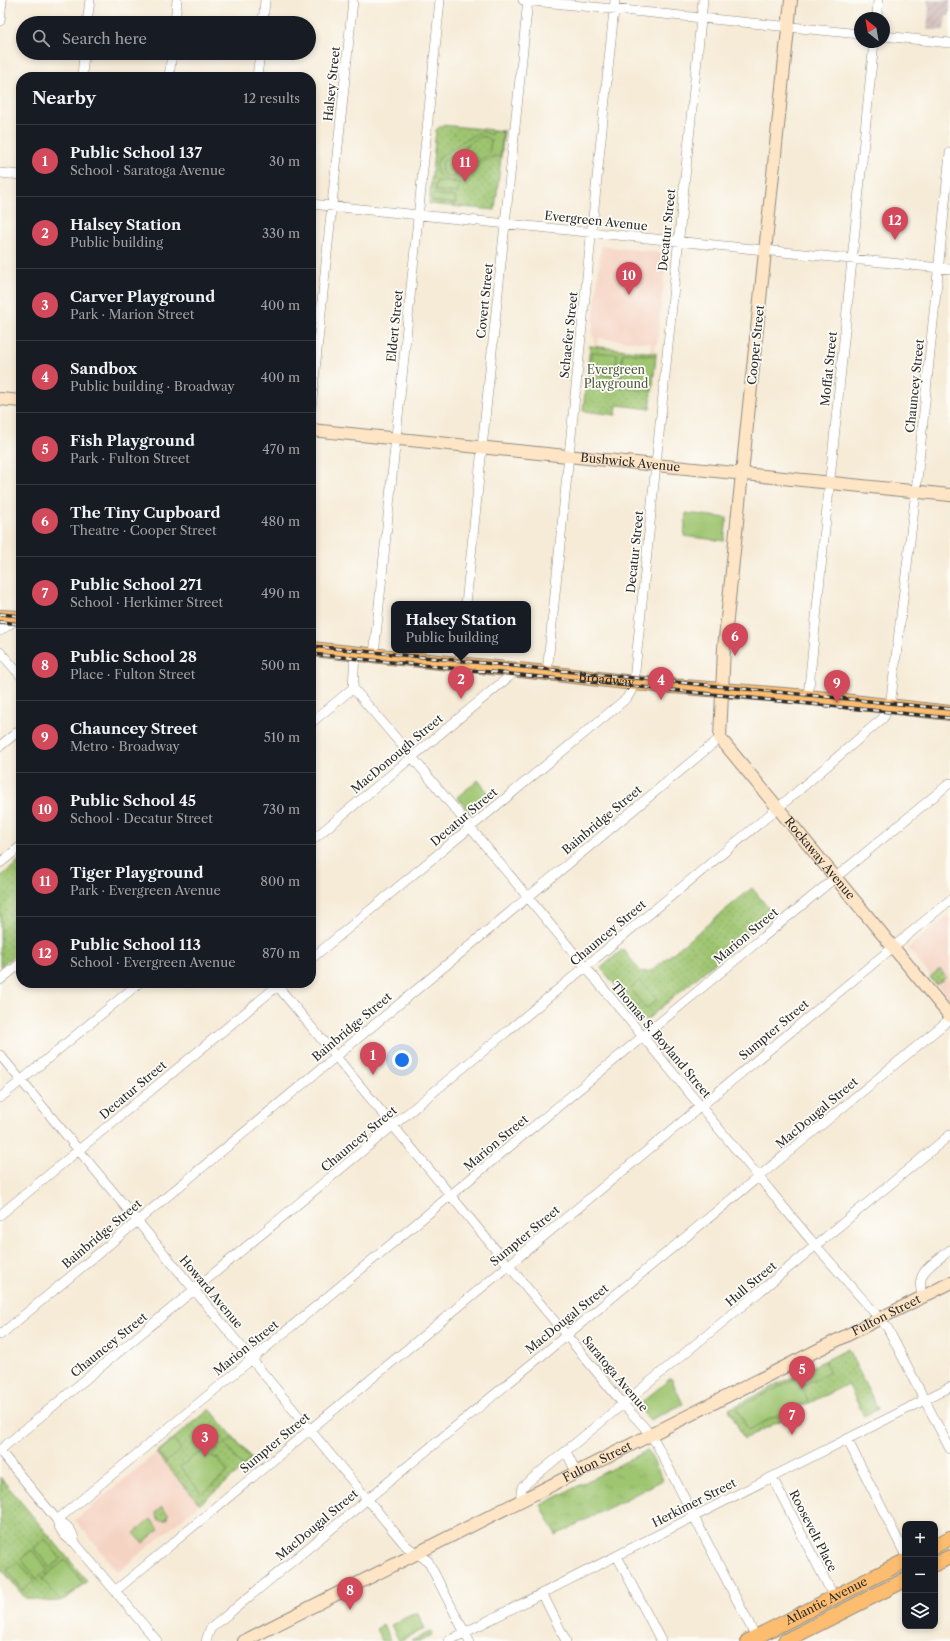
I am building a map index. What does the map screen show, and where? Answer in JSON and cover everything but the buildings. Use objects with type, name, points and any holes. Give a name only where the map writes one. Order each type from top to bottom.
[{"type":"main road","name":"Cooper Street","points":[[722,690],[724,648],[791,0]]},
{"type":"main road","points":[[0,399],[16,401]]},
{"type":"main road","name":"Bushwick Avenue","points":[[316,430],[950,494]]},
{"type":"main road","points":[[0,617],[16,617]]},
{"type":"main road","name":"Broadway","points":[[316,649],[374,655],[460,657],[517,670],[634,683],[808,698],[950,713]]},
{"type":"main road","points":[[720,738],[722,690]]},
{"type":"main road","name":"Rockaway Avenue","points":[[720,738],[950,1017]]},
{"type":"main road","name":"Fulton Street","points":[[244,1641],[950,1283]]},
{"type":"main road","points":[[938,1544],[950,1538]]},
{"type":"main road","points":[[938,1563],[950,1557]]},
{"type":"main road","name":"Atlantic Avenue","points":[[754,1640],[902,1563]]},
{"type":"main road","name":"Atlantic Avenue","points":[[785,1641],[902,1582]]},
{"type":"street","points":[[0,21],[2,0]]},
{"type":"street","points":[[88,16],[90,0]]},
{"type":"street","points":[[176,16],[177,0]]},
{"type":"street","points":[[263,16],[265,0]]},
{"type":"street","name":"Halsey Street","points":[[316,361],[353,0]]},
{"type":"street","name":"Eldert Street","points":[[374,655],[440,0]]},
{"type":"street","points":[[523,0],[615,5],[701,18],[854,33]]},
{"type":"street","name":"Covert Street","points":[[466,601],[528,0]]},
{"type":"street","name":"Decatur Street","points":[[316,955],[627,698],[631,691],[634,683],[703,0]]},
{"type":"street","points":[[877,12],[878,0]]},
{"type":"street","name":"Schaefer Street","points":[[548,673],[615,5]]},
{"type":"street","points":[[890,37],[950,43]]},
{"type":"street","name":"Moffat Street","points":[[808,698],[873,48]]},
{"type":"street","points":[[82,72],[83,60]]},
{"type":"street","points":[[170,72],[171,60]]},
{"type":"street","points":[[258,72],[259,60]]},
{"type":"street","name":"Chauncey Street","points":[[0,1450],[778,808],[883,718],[890,707],[916,491],[950,153]]},
{"type":"street","points":[[0,173],[16,175]]},
{"type":"street","name":"Evergreen Avenue","points":[[316,204],[950,269]]},
{"type":"street","points":[[0,631],[16,620]]},
{"type":"street","points":[[0,652],[16,670]]},
{"type":"street","points":[[316,719],[353,688],[355,653]]},
{"type":"street","name":"MacDonough Street","points":[[316,836],[517,670]]},
{"type":"street","name":"Thomas S. Boyland Street","points":[[353,688],[412,757],[816,1246],[891,1333],[950,1449]]},
{"type":"street","points":[[0,746],[16,733]]},
{"type":"street","name":"Bainbridge Street","points":[[0,1335],[136,1220],[720,738]]},
{"type":"street","name":"Marion Street","points":[[57,1520],[950,783]]},
{"type":"street","points":[[0,863],[16,850]]},
{"type":"street","name":"Sumpter Street","points":[[115,1591],[950,900]]},
{"type":"street","points":[[0,980],[16,967]]},
{"type":"street","points":[[0,1098],[133,988]]},
{"type":"street","name":"Decatur Street","points":[[0,1215],[79,1151],[273,988]]},
{"type":"street","name":"Saratoga Avenue","points":[[281,988],[335,1056],[508,1266],[650,1434],[695,1516],[754,1640]]},
{"type":"street","name":"MacDougal Street","points":[[206,1641],[210,1629],[759,1177],[950,1017]]},
{"type":"street","name":"Howard Avenue","points":[[0,1055],[406,1546],[428,1561],[467,1637]]},
{"type":"street","name":"Hull Street","points":[[520,1501],[522,1487],[624,1405],[950,1135]]},
{"type":"street","points":[[923,1297],[919,1285],[921,1276],[927,1268],[950,1250]]},
{"type":"street","name":"Herkimer Street","points":[[448,1641],[467,1637],[542,1593],[950,1386]]},
{"type":"street","points":[[847,1438],[902,1548]]},
{"type":"street","points":[[0,1450],[57,1520],[60,1530],[66,1538],[75,1543],[157,1641]]},
{"type":"street","points":[[566,1451],[576,1472]]},
{"type":"street","name":"Roosevelt Place","points":[[772,1477],[834,1597]]},
{"type":"street","points":[[617,1556],[661,1641]]},
{"type":"street","points":[[542,1593],[566,1641]]},
{"type":"shaded area","points":[[927,0],[950,0],[950,16],[946,16],[944,30],[927,30],[929,8]]},
{"type":"shaded area","points":[[601,246],[667,253],[657,344],[655,344],[654,352],[651,351],[651,343],[598,338],[597,346],[594,346],[595,337],[592,337]]},
{"type":"shaded area","points":[[950,914],[950,1001],[908,948]]},
{"type":"shaded area","points":[[156,1453],[200,1504],[118,1572],[75,1520]]},
{"type":"green space","points":[[442,125],[504,131],[495,210],[429,204],[436,130]]},
{"type":"green space","points":[[492,131],[503,132],[500,157],[493,156],[454,181],[445,180],[439,175],[436,167],[437,163],[446,153],[480,132],[491,135]],"holes":[[[483,136],[491,140],[489,154],[456,176],[445,176],[442,172],[443,161],[477,138]]]},
{"type":"green space","points":[[436,181],[459,183],[458,193],[435,191]]},
{"type":"green space","points":[[433,194],[456,197],[455,204],[432,201]]},
{"type":"green space","name":"Evergreen Playground","points":[[590,346],[656,353],[650,409],[617,405],[616,415],[583,411]]},
{"type":"green space","points":[[592,352],[617,354],[616,368],[591,366]]},
{"type":"green space","points":[[623,353],[656,356],[652,391],[619,388]]},
{"type":"green space","points":[[587,374],[617,376],[616,388],[586,385]]},
{"type":"green space","points":[[686,513],[727,518],[724,541],[684,536]]},
{"type":"green space","points":[[478,780],[491,796],[470,813],[457,797]]},
{"type":"green space","points":[[16,864],[16,954],[0,967],[0,877]]},
{"type":"green space","points":[[752,888],[773,914],[645,1021],[601,968],[623,949],[641,972],[651,971]]},
{"type":"green space","points":[[940,969],[946,977],[936,985],[930,977]]},
{"type":"green space","points":[[640,980],[657,1000],[646,1009],[630,989]]},
{"type":"green space","points":[[848,1349],[878,1409],[864,1416],[848,1384],[795,1410],[794,1414],[744,1439],[729,1409]]},
{"type":"green space","points":[[824,1361],[830,1372],[804,1385],[798,1374]]},
{"type":"green space","points":[[671,1378],[683,1404],[650,1420],[637,1406]]},
{"type":"green space","points":[[797,1378],[808,1400],[748,1430],[737,1408]]},
{"type":"green space","points":[[210,1409],[253,1460],[200,1504],[156,1453]]},
{"type":"green space","points":[[233,1438],[250,1459],[242,1466],[225,1444]]},
{"type":"green space","points":[[173,1440],[181,1450],[166,1462],[158,1453]]},
{"type":"green space","points":[[648,1450],[663,1480],[556,1535],[541,1505]]},
{"type":"green space","points":[[202,1453],[217,1458],[228,1472],[202,1494],[180,1467],[194,1456]]},
{"type":"green space","points":[[0,1477],[87,1581],[65,1599],[53,1602],[25,1598],[0,1567]]},
{"type":"green space","points":[[162,1507],[168,1514],[166,1520],[159,1520],[156,1515],[156,1512]]},
{"type":"green space","points":[[151,1519],[159,1529],[143,1543],[134,1533]]},
{"type":"green space","points":[[45,1539],[61,1559],[50,1568],[34,1548]]},
{"type":"green space","points":[[32,1550],[48,1570],[37,1579],[21,1559]]},
{"type":"green space","points":[[65,1560],[84,1584],[61,1601],[42,1579]]},
{"type":"green space","points":[[18,1561],[34,1581],[23,1590],[7,1570]]},
{"type":"green space","points":[[417,1612],[425,1629],[399,1641],[391,1625]]},
{"type":"green space","points":[[383,1625],[391,1641],[382,1641],[376,1629]]},
{"type":"green space","points":[[431,1631],[432,1635],[420,1641],[412,1641]]},
{"type":"railway","points":[[0,614],[16,616]]},
{"type":"railway","points":[[0,622],[16,624]]},
{"type":"railway","points":[[316,646],[950,709]]},
{"type":"railway","points":[[316,655],[950,718]]},
{"type":"place","name":"Tiger Playground","points":[[465,182]]},
{"type":"place","name":"Public School 113","points":[[895,240]]},
{"type":"place","name":"Public School 45","points":[[629,295]]},
{"type":"place","name":"The Tiny Cupboard","points":[[735,656]]},
{"type":"place","name":"Halsey Station","points":[[461,699]]},
{"type":"place","name":"Sandbox","points":[[661,700]]},
{"type":"place","name":"Chauncey Street","points":[[837,703]]},
{"type":"place","name":"Public School 137","points":[[373,1075]]},
{"type":"place","name":"Fish Playground","points":[[802,1389]]},
{"type":"place","name":"Public School 271","points":[[792,1435]]},
{"type":"place","name":"Carver Playground","points":[[205,1457]]},
{"type":"place","name":"Public School 28","points":[[350,1610]]}]
